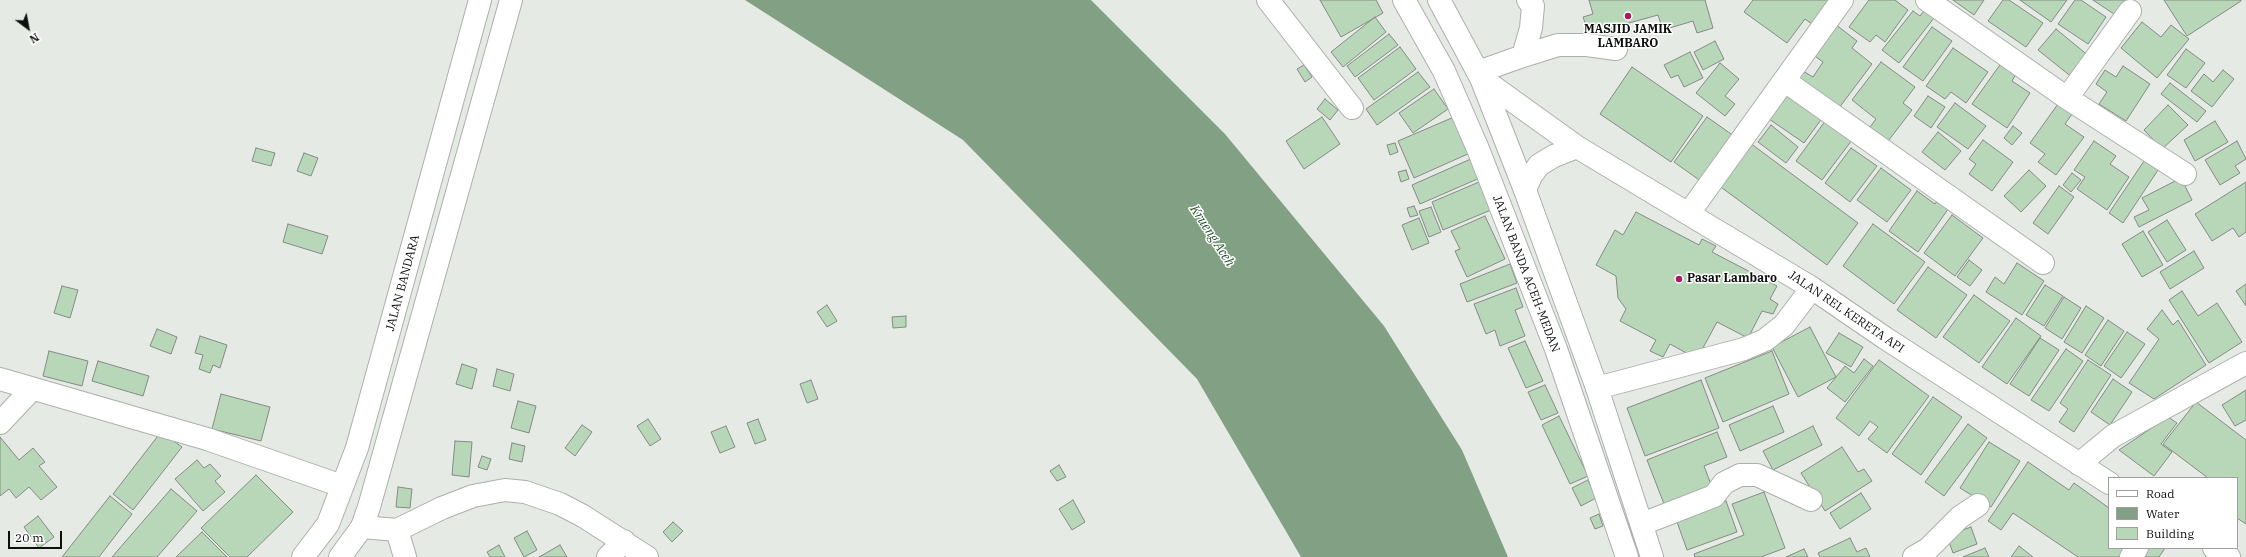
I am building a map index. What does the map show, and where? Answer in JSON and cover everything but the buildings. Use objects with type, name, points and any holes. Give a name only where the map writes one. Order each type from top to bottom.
[{"type":"main road","name":"JALAN BANDARA","points":[[303,557],[328,524],[358,448],[480,0]]},
{"type":"main road","points":[[340,557],[362,527],[381,466],[511,0]]},
{"type":"main road","points":[[1268,0],[1352,108]]},
{"type":"main road","name":"JALAN BANDA ACEH-MEDAN","points":[[1404,0],[1444,71],[1478,149],[1556,349],[1626,555]]},
{"type":"main road","points":[[1439,0],[1480,75],[1525,190],[1597,388],[1650,551],[1626,555]]},
{"type":"main road","points":[[1523,56],[1531,28],[1533,6],[1528,0]]},
{"type":"main road","points":[[1689,213],[1842,0]]},
{"type":"main road","points":[[1927,0],[2067,98],[2185,174]]},
{"type":"main road","points":[[2067,98],[2130,11]]},
{"type":"main road","points":[[1480,75],[1523,56],[1558,45],[1587,45],[1616,49]]},
{"type":"main road","name":"JALAN REL KERETA API","points":[[1480,75],[1577,147],[1812,288],[1885,338],[2108,482]]},
{"type":"main road","points":[[1785,81],[2043,263]]},
{"type":"main road","points":[[1525,190],[1530,176],[1540,165],[1554,156],[1577,147]]},
{"type":"main road","points":[[1597,388],[1744,349],[1765,340],[1784,325],[1812,288]]},
{"type":"main road","points":[[2079,464],[2113,436],[2246,363]]},
{"type":"main road","points":[[0,379],[207,438],[342,486]]},
{"type":"main road","points":[[0,423],[32,389]]},
{"type":"main road","points":[[1642,524],[1714,496],[1724,483],[1740,475],[1757,475],[1811,500]]},
{"type":"main road","points":[[362,527],[397,530],[442,508],[473,496],[505,490],[525,492],[560,504],[624,541],[647,557]]},
{"type":"main road","points":[[1914,557],[1928,550],[1960,517],[1978,504]]},
{"type":"main road","points":[[397,530],[405,557]]},
{"type":"main road","points":[[608,557],[624,541]]},
{"type":"main road","points":[[2216,549],[2229,557]]},
{"type":"water","name":"Krueng Aceh","points":[[745,0],[1091,0],[1225,134],[1384,326],[1462,450],[1508,557],[1301,557],[1197,379],[963,140]]},
{"type":"place","name":"MASJID JAMIK LAMBARO","points":[[1628,16]]},
{"type":"place","name":"Pasar Lambaro","points":[[1679,279]]}]
